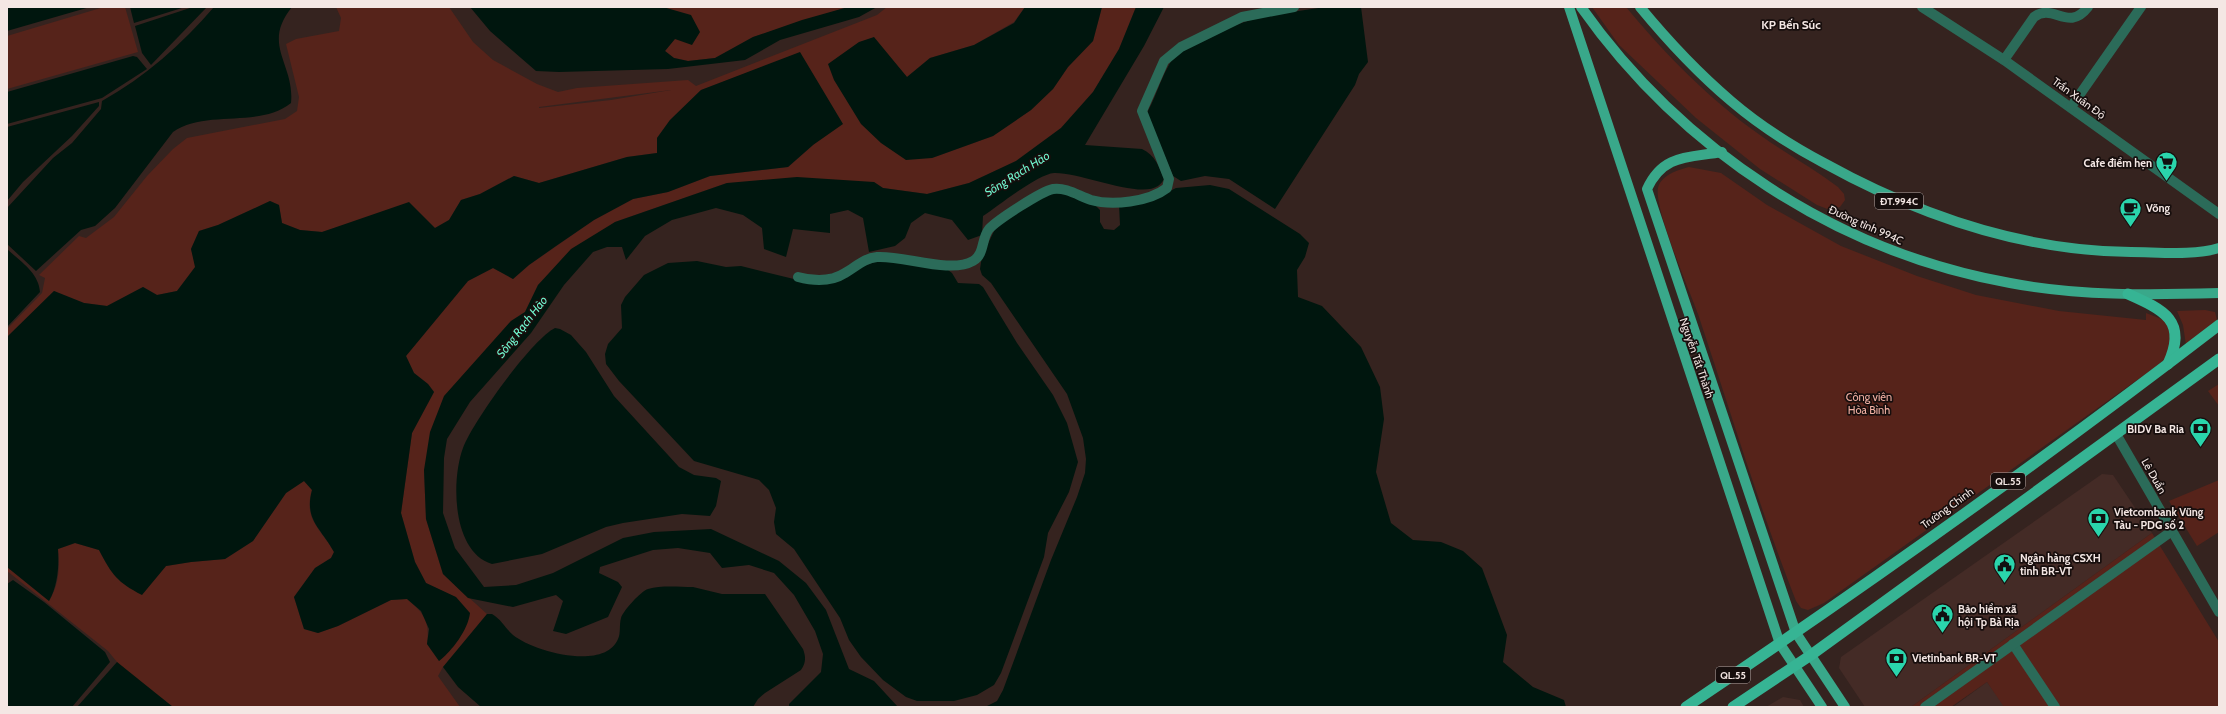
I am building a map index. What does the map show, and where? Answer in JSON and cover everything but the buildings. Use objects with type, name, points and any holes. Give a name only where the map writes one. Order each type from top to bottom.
[{"type":"highway","points":[[2128,294],[2159,308],[2169,317],[2176,331],[2174,349],[2167,365]]},
{"type":"highway","name":"Trường Chinh","points":[[1686,707],[1796,633],[2167,365],[2219,325]]},
{"type":"highway","name":"QL.55","points":[[1733,707],[1811,655],[2219,359]]},
{"type":"main road","name":"Nguyễn Tất Thành","points":[[1568,7],[1780,644],[1822,707]]},
{"type":"main road","name":"Đường tỉnh 994C","points":[[1581,7],[1637,77],[1696,132],[1791,202],[1840,228],[1887,249],[1964,274],[2011,284],[2080,292],[2128,294],[2219,293]]},
{"type":"main road","name":"ĐT.994C","points":[[1640,7],[1670,42],[1733,103],[1808,155],[1892,198],[1981,229],[2054,246],[2099,251],[2178,252],[2219,248]]},
{"type":"main road","points":[[1630,195],[1647,189],[1653,175],[1663,166],[1676,160],[1722,152]]},
{"type":"main road","name":"Nguyễn Tất Thành","points":[[1647,189],[1796,633],[1846,707]]},
{"type":"street","points":[[798,277],[816,281],[838,276],[860,262],[875,257],[939,265],[971,262],[980,254],[990,228],[1034,198],[1053,189],[1064,190],[1097,201],[1113,202],[1130,201],[1162,192],[1167,188],[1169,179],[1142,111],[1164,61],[1181,47],[1242,17],[1294,7]]},
{"type":"street","name":"Trần Xuân Độ","points":[[1922,7],[2004,60],[2219,214]]},
{"type":"street","points":[[2004,60],[2034,17],[2040,12],[2046,12],[2068,19],[2080,15],[2088,7]]},
{"type":"street","points":[[2071,107],[2141,7]]},
{"type":"street","name":"Lê Duẩn","points":[[2116,434],[2219,612]]},
{"type":"street","points":[[1925,707],[2172,531]]},
{"type":"street","points":[[2013,644],[2055,707]]},
{"type":"shaded area","points":[[2102,474],[2113,475],[2152,533],[1911,707],[1865,707],[1839,668],[1841,657]]},
{"type":"shaded area","points":[[1987,682],[2005,707],[1953,707]]},
{"type":"shaded area","points":[[1783,697],[1800,700],[1804,707],[1766,707]]},
{"type":"green space","points":[[104,7],[125,7],[138,52],[7,89],[7,36]]},
{"type":"green space","points":[[336,7],[449,7],[473,42],[493,60],[537,84],[558,92],[577,88],[688,80],[696,86],[877,15],[887,7],[1025,7],[1014,22],[974,45],[930,58],[907,77],[897,66],[932,158],[993,136],[1031,110],[1053,89],[1068,67],[1093,41],[1102,7],[1136,7],[1119,49],[1093,92],[1061,128],[1016,161],[969,183],[927,194],[883,188],[874,182],[727,183],[615,222],[538,285],[525,312],[511,321],[493,344],[424,470],[426,519],[443,574],[487,614],[443,667],[438,676],[460,707],[173,707],[130,674],[108,651],[7,571],[7,567],[49,601],[57,582],[59,562],[58,549],[75,543],[99,550],[106,563],[142,594],[166,566],[225,559],[253,541],[286,493],[304,481],[312,490],[310,509],[312,516],[319,530],[334,552],[331,558],[315,568],[294,597],[304,629],[318,633],[338,626],[391,600],[407,599],[422,613],[428,629],[427,644],[439,661],[446,655],[455,597],[426,583],[415,562],[401,513],[412,433],[434,392],[428,384],[414,373],[406,356],[468,281],[493,268],[513,279],[529,265],[594,220],[633,199],[668,192],[710,176],[788,167],[813,145],[800,53],[701,90],[670,120],[657,138],[657,153],[627,157],[539,183],[514,176],[480,194],[461,200],[449,220],[435,228],[351,223],[322,232],[300,230],[282,223],[279,205],[270,201],[218,225],[199,231],[191,249],[196,267],[177,291],[157,295],[143,287],[107,306],[84,303],[54,291],[7,337],[7,329],[42,293],[45,278],[39,275],[79,236],[86,238],[114,217],[147,176],[173,149],[187,138],[285,119],[297,111],[299,97],[286,44],[296,39],[339,31],[341,18]],"holes":[[[671,90],[611,100],[539,108]]]},
{"type":"green space","points":[[663,7],[848,7],[753,37],[715,58],[688,61],[674,58],[665,51],[675,38]]},
{"type":"green space","points":[[1592,7],[1626,7],[1672,59],[1723,107],[1760,135],[1838,187],[1844,194],[1845,200],[1840,207],[1830,210],[1817,205],[1760,169],[1696,118],[1619,45]]},
{"type":"green space","name":"Công viên Hòa Bình","points":[[1689,167],[1721,173],[1767,205],[1841,246],[1917,276],[1976,295],[2059,311],[2146,320],[2146,313],[2164,320],[2170,325],[2170,354],[2161,363],[1824,603],[1808,610],[1801,608],[1796,601],[1782,566],[1698,314],[1673,250],[1661,213],[1658,198],[1658,188],[1660,183],[1666,176]]},
{"type":"green space","points":[[2205,310],[2215,312],[2217,320],[2186,345],[2183,325],[2177,311]]},
{"type":"green space","points":[[2219,384],[2219,406],[2208,391]]},
{"type":"green space","points":[[2219,480],[2219,532],[2197,546],[2169,501]]},
{"type":"green space","points":[[2152,533],[2219,642],[2219,707],[2004,707],[1987,682],[1951,707],[1911,707]]},
{"type":"water","points":[[7,7],[90,7],[7,31]]},
{"type":"water","points":[[130,7],[185,7],[134,23]]},
{"type":"water","points":[[193,7],[207,7],[151,65],[142,53],[135,26]]},
{"type":"water","points":[[214,7],[292,7],[283,20],[279,33],[281,55],[291,89],[291,103],[278,111],[263,115],[248,118],[201,121],[186,125],[173,132],[115,208],[95,226],[81,230],[36,271],[7,244],[7,208],[53,158],[72,143],[101,109],[102,101],[118,92],[162,59],[202,21]]},
{"type":"water","points":[[470,7],[663,7],[691,15],[700,32],[692,45],[675,39],[665,51],[674,58],[688,61],[715,58],[753,37],[802,20],[848,7],[877,7],[859,17],[780,40],[745,60],[668,69],[559,72],[536,71],[490,31]]},
{"type":"water","points":[[1025,7],[1102,7],[1093,41],[1068,67],[1053,89],[1031,110],[993,136],[932,158],[906,160],[881,143],[861,124],[834,80],[828,64],[859,42],[874,37],[907,77],[930,58],[974,45],[1014,23]]},
{"type":"water","name":"Sông Rạch Hào","points":[[1136,7],[1164,7],[1144,46],[1085,145],[1142,149],[1146,151],[1156,161],[1164,179],[1158,186],[1149,189],[1137,189],[1079,176],[1054,173],[1028,184],[983,216],[982,235],[968,240],[952,220],[925,213],[911,223],[905,238],[895,246],[869,252],[863,218],[848,210],[830,214],[830,233],[793,229],[786,257],[764,249],[762,228],[743,215],[716,208],[672,220],[645,236],[626,260],[622,247],[607,247],[593,252],[564,285],[531,333],[470,402],[447,439],[444,458],[443,513],[455,548],[484,587],[516,585],[553,573],[623,538],[654,532],[711,529],[779,561],[806,583],[826,610],[849,669],[874,681],[898,707],[789,707],[789,704],[821,672],[823,654],[815,631],[794,595],[774,573],[749,565],[722,568],[710,553],[678,548],[653,550],[600,567],[599,573],[618,582],[622,587],[608,617],[566,634],[553,631],[563,601],[556,595],[513,607],[468,598],[443,574],[426,519],[424,470],[430,432],[444,396],[511,321],[525,312],[538,285],[571,249],[615,222],[727,183],[797,177],[874,182],[883,188],[927,194],[969,183],[1016,161],[1061,128],[1093,92],[1119,49]]},
{"type":"water","points":[[1325,7],[1361,7],[1368,62],[1359,74],[1355,85],[1275,209],[1229,179],[1205,176],[1181,181],[1173,176],[1147,113],[1169,64],[1180,50],[1236,25],[1259,17]]},
{"type":"water","points":[[800,52],[843,124],[813,145],[788,167],[710,176],[668,192],[633,199],[594,220],[529,265],[513,279],[493,268],[468,281],[406,356],[414,373],[428,384],[434,392],[412,433],[401,513],[415,562],[426,583],[456,597],[470,613],[469,620],[459,640],[439,661],[427,644],[429,629],[421,611],[407,599],[391,600],[338,626],[318,633],[304,629],[294,597],[315,568],[331,558],[334,552],[312,516],[310,500],[312,490],[304,481],[286,493],[253,541],[225,559],[166,566],[142,595],[121,582],[116,577],[99,550],[75,543],[58,549],[57,576],[49,601],[7,567],[7,337],[54,291],[84,303],[107,306],[143,287],[157,295],[177,291],[195,267],[191,249],[199,231],[218,225],[270,201],[279,205],[282,223],[300,230],[322,232],[409,202],[435,228],[449,220],[461,200],[480,194],[514,176],[539,183],[627,157],[657,153],[657,138],[670,120],[701,90]]},
{"type":"water","points":[[133,56],[137,57],[147,69],[102,98],[7,124],[7,92]]},
{"type":"water","points":[[99,102],[99,106],[72,136],[23,182],[7,201],[7,127]]},
{"type":"water","points":[[1210,185],[1229,189],[1300,234],[1309,243],[1305,257],[1297,270],[1298,297],[1322,306],[1361,347],[1380,387],[1384,419],[1376,472],[1391,523],[1413,540],[1441,542],[1463,551],[1482,568],[1507,635],[1503,662],[1533,687],[1564,700],[1566,707],[985,707],[997,701],[1003,690],[1051,560],[1077,497],[1085,473],[1086,459],[1083,438],[1067,394],[991,283],[982,275],[980,269],[982,256],[996,227],[1006,219],[1051,193],[1067,193],[1094,204],[1100,210],[1100,222],[1104,229],[1114,230],[1120,225],[1119,204],[1162,195],[1176,188]]},
{"type":"water","points":[[7,249],[33,273],[39,285],[40,292],[7,327]]},
{"type":"water","points":[[884,259],[948,270],[952,273],[958,283],[979,284],[983,287],[1017,343],[1053,395],[1067,423],[1078,462],[1069,492],[1048,533],[1044,557],[1001,673],[994,685],[977,695],[954,701],[917,701],[906,697],[883,680],[861,657],[849,640],[840,618],[794,549],[776,534],[774,522],[776,508],[769,490],[759,480],[694,461],[619,381],[606,364],[605,354],[608,344],[622,328],[621,305],[625,297],[644,275],[668,263],[697,261],[726,267],[741,266],[802,281],[860,267]]},
{"type":"water","points":[[555,328],[571,335],[586,352],[614,396],[679,467],[694,475],[716,478],[721,481],[716,506],[710,516],[682,514],[623,523],[606,527],[542,554],[492,564],[479,557],[469,545],[462,530],[456,496],[459,462],[463,448],[469,436],[490,402],[518,364],[532,348],[545,335]]},
{"type":"water","points":[[13,580],[44,602],[105,652],[110,662],[72,707],[7,707],[7,584]]},
{"type":"water","points":[[659,587],[693,587],[722,594],[765,594],[803,649],[805,660],[801,670],[765,693],[758,699],[753,707],[481,707],[458,687],[443,667],[487,614],[492,614],[495,616],[513,635],[536,647],[568,655],[585,656],[599,654],[611,649],[619,637],[622,615],[641,593],[648,589]]},
{"type":"water","points":[[117,662],[173,707],[77,707]]},
{"type":"place","name":"Cafe điểm hẹn","points":[[2167,182]]},
{"type":"place","name":"Võng","points":[[2131,228]]},
{"type":"place","name":"BIDV Ba Ria","points":[[2200,448]]},
{"type":"place","name":"Vietcombank Vũng Tàu - PDG số 2","points":[[2098,538]]},
{"type":"place","name":"Ngân hàng CSXH tỉnh BR-VT","points":[[2004,584]]},
{"type":"place","name":"Bảo hiểm xã hội Tp Bà Rịa","points":[[1943,634]]},
{"type":"place","name":"Vietinbank BR-VT","points":[[1896,678]]},
{"type":"district","name":"KP Bến Súc","points":[[1791,25]]}]
